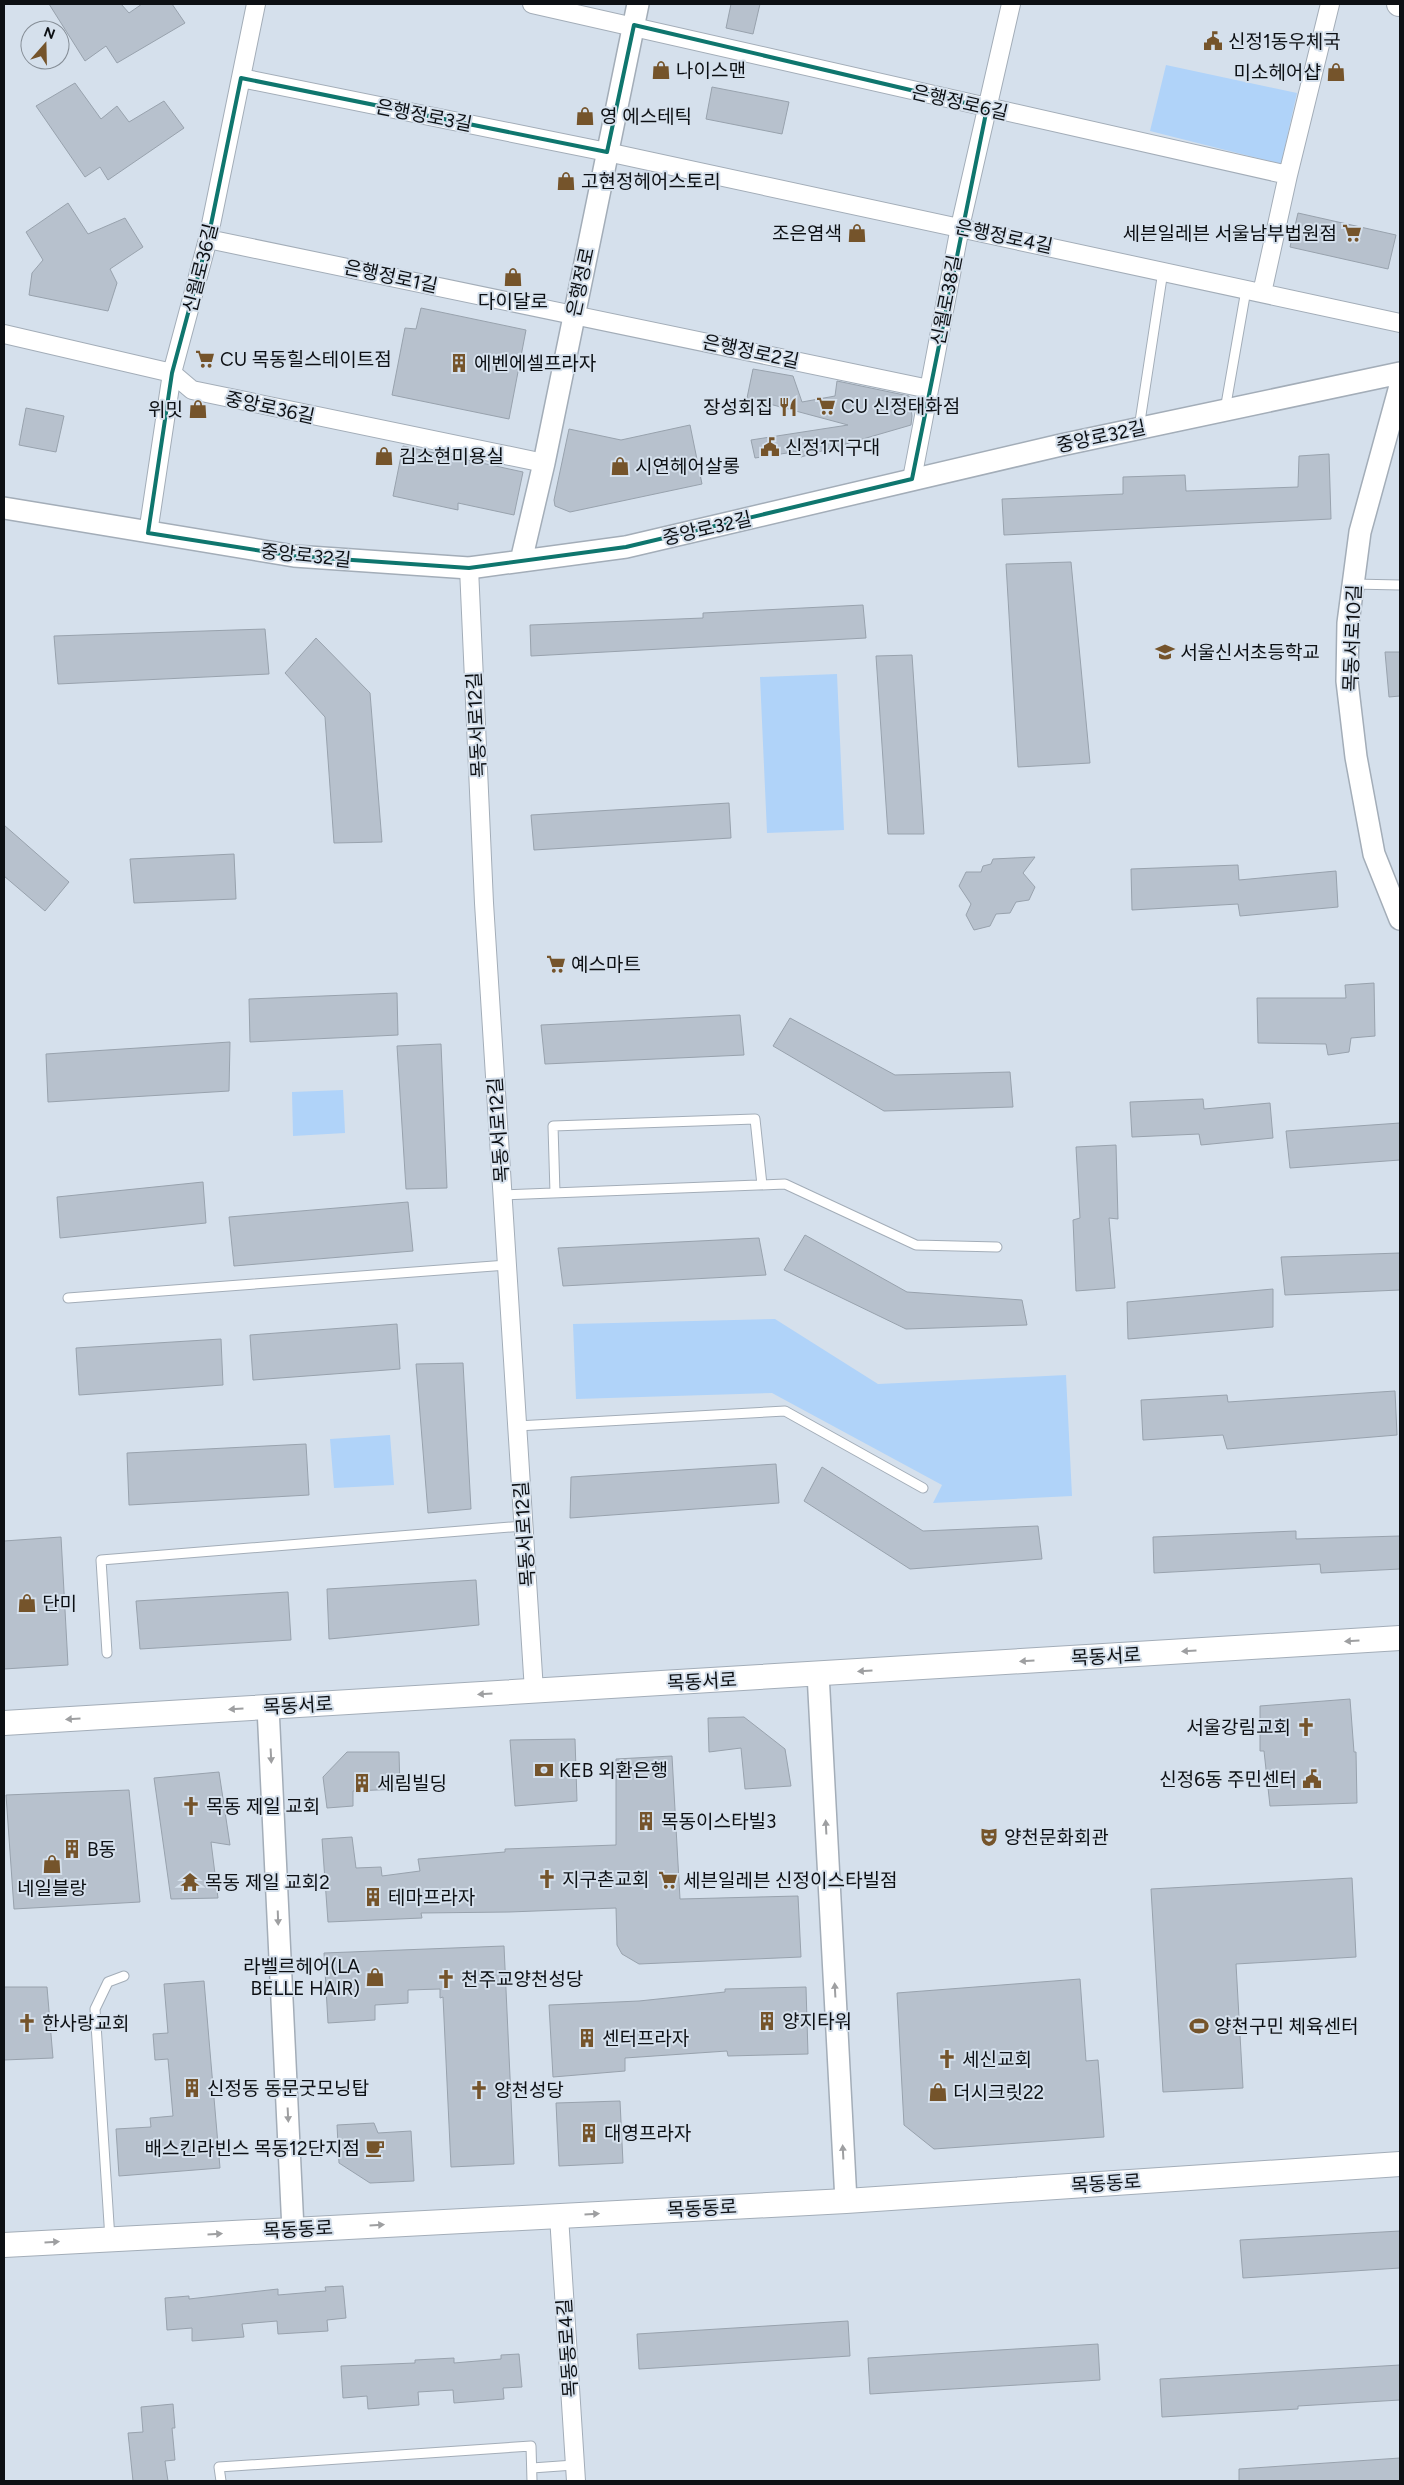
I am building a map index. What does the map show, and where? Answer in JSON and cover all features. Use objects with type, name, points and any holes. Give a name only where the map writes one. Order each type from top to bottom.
[{"type":"main road","name":"목동서로","points":[[4,1723],[1400,1638]]},
{"type":"main road","name":"목동동로","points":[[4,2245],[846,2201],[1400,2164]]},
{"type":"street","name":"신월로36길","points":[[148,534],[172,373],[208,239],[256,4]]},
{"type":"street","name":"은행정로6길","points":[[532,4],[634,25],[988,108],[1288,175]]},
{"type":"street","name":"은행정로","points":[[521,561],[544,463],[573,313],[638,4]]},
{"type":"street","name":"신월로38길","points":[[912,479],[960,227],[1011,4]]},
{"type":"street","points":[[1254,291],[1288,175],[1330,4]]},
{"type":"street","name":"은행정로3길","points":[[241,78],[607,152]]},
{"type":"street","name":"은행정로4길","points":[[607,152],[1400,323]]},
{"type":"street","name":"은행정로1길","points":[[208,239],[573,313]]},
{"type":"street","name":"은행정로2길","points":[[573,313],[929,388]]},
{"type":"street","name":"중앙로36길","points":[[4,334],[172,373],[192,390],[544,463]]},
{"type":"street","name":"중앙로32길","points":[[4,508],[148,534],[294,556],[469,568],[626,547],[912,479],[1139,428],[1400,373]]},
{"type":"street","name":"목동서로10길","points":[[1400,386],[1360,532],[1348,623],[1347,681],[1356,757],[1374,854],[1400,919]]},
{"type":"street","name":"목동서로12길","points":[[469,568],[484,902],[534,1691]]},
{"type":"street","points":[[818,1674],[846,2201]]},
{"type":"street","points":[[268,1707],[293,2230]]},
{"type":"street","name":"목동동로4길","points":[[559,2216],[575,2473]]},
{"type":"lane","points":[[1139,428],[1163,271]]},
{"type":"lane","points":[[1225,410],[1254,291]]},
{"type":"lane","points":[[1353,584],[1400,585]]},
{"type":"lane","points":[[555,1193],[554,1126],[755,1119],[762,1185]]},
{"type":"lane","points":[[502,1195],[785,1184],[916,1245],[997,1247]]},
{"type":"lane","points":[[68,1298],[507,1265]]},
{"type":"lane","points":[[517,1426],[785,1411],[922,1488]]},
{"type":"lane","points":[[107,1653],[101,1560],[523,1526]]},
{"type":"lane","points":[[110,2239],[95,2010],[108,1982],[124,1976]]},
{"type":"lane","points":[[221,2481],[220,2467],[531,2446],[532,2481]]},
{"type":"lane","points":[[532,2468],[575,2473]]},
{"type":"highlighted area","points":[[634,25],[987,108],[912,479],[626,547],[469,568],[294,556],[148,533],[172,373],[208,239],[241,78],[607,152]]},
{"type":"shaded area","points":[[1166,65],[1297,93],[1281,164],[1150,131]]},
{"type":"shaded area","points":[[837,674],[844,830],[767,833],[760,677]]},
{"type":"shaded area","points":[[343,1090],[345,1133],[293,1136],[292,1092]]},
{"type":"shaded area","points":[[775,1319],[878,1384],[1066,1375],[1072,1496],[933,1503],[942,1485],[772,1393],[576,1399],[573,1324]]},
{"type":"shaded area","points":[[390,1435],[394,1485],[334,1488],[330,1439]]},
{"type":"building","points":[[49,4],[121,4],[129,13],[142,4],[172,4],[185,23],[117,63],[106,46],[85,61],[70,37],[70,20],[59,20]]},
{"type":"building","points":[[731,4],[760,4],[753,34],[726,28]]},
{"type":"building","points":[[75,83],[101,119],[117,106],[129,122],[164,101],[184,128],[108,180],[100,167],[85,177],[36,106]]},
{"type":"building","points":[[712,87],[789,102],[782,134],[706,119]]},
{"type":"building","points":[[68,203],[88,234],[125,218],[143,247],[110,269],[117,283],[108,311],[29,295],[32,273],[43,260],[26,232]]},
{"type":"building","points":[[1298,213],[1396,235],[1388,269],[1290,247]]},
{"type":"building","name":"에벤에셀프라자","points":[[421,308],[526,330],[509,419],[392,395],[405,328],[416,329]]},
{"type":"building","points":[[753,369],[793,376],[802,402],[835,396],[837,381],[909,396],[912,416],[911,425],[801,457],[800,451],[755,458],[751,440],[848,425],[747,398]]},
{"type":"building","points":[[26,408],[64,416],[56,452],[19,445]]},
{"type":"building","points":[[690,425],[702,484],[570,512],[555,506],[554,500],[569,429],[621,440]]},
{"type":"building","points":[[403,446],[523,472],[514,515],[458,503],[458,510],[393,496]]},
{"type":"building","points":[[1329,454],[1331,519],[1004,535],[1002,499],[1123,494],[1123,477],[1185,475],[1186,491],[1298,487],[1299,456]]},
{"type":"building","points":[[1071,562],[1090,763],[1018,767],[1006,564]]},
{"type":"building","points":[[863,605],[866,638],[531,656],[530,625],[703,618],[703,613]]},
{"type":"building","points":[[265,629],[269,674],[58,684],[54,636]]},
{"type":"building","points":[[316,638],[370,693],[382,842],[334,843],[325,717],[285,673]]},
{"type":"building","points":[[1385,652],[1400,652],[1400,696],[1389,697]]},
{"type":"building","points":[[912,655],[924,834],[888,834],[876,656]]},
{"type":"building","points":[[729,803],[731,838],[534,850],[531,815]]},
{"type":"building","points":[[4,825],[69,882],[45,911],[4,876]]},
{"type":"building","points":[[234,854],[236,899],[134,903],[130,859]]},
{"type":"building","points":[[1035,857],[1023,873],[1035,887],[1029,900],[1016,902],[1010,913],[996,914],[990,926],[974,930],[966,915],[971,904],[959,886],[966,872],[981,872],[983,866],[991,864],[993,859]]},
{"type":"building","points":[[1238,865],[1239,880],[1336,871],[1338,907],[1240,916],[1238,904],[1132,910],[1131,869]]},
{"type":"building","points":[[1374,983],[1375,1036],[1351,1038],[1349,1052],[1328,1055],[1326,1044],[1258,1043],[1257,998],[1346,998],[1345,985]]},
{"type":"building","points":[[397,993],[398,1035],[250,1042],[249,999]]},
{"type":"building","points":[[740,1015],[744,1055],[545,1064],[541,1025]]},
{"type":"building","points":[[790,1018],[895,1075],[1010,1072],[1013,1107],[884,1111],[773,1046]]},
{"type":"building","points":[[230,1042],[229,1091],[48,1102],[46,1054]]},
{"type":"building","points":[[441,1044],[447,1188],[406,1189],[397,1046]]},
{"type":"building","points":[[1203,1099],[1204,1109],[1270,1103],[1273,1138],[1201,1145],[1199,1134],[1132,1137],[1130,1102]]},
{"type":"building","points":[[1400,1123],[1400,1160],[1290,1168],[1286,1131]]},
{"type":"building","points":[[1116,1145],[1118,1219],[1109,1218],[1115,1288],[1076,1291],[1073,1220],[1080,1218],[1076,1147]]},
{"type":"building","points":[[203,1182],[206,1223],[60,1238],[57,1197]]},
{"type":"building","points":[[408,1202],[413,1251],[234,1266],[229,1217]]},
{"type":"building","points":[[805,1235],[907,1292],[1022,1300],[1027,1325],[906,1329],[784,1270]]},
{"type":"building","points":[[759,1238],[766,1275],[563,1286],[558,1248]]},
{"type":"building","points":[[1400,1253],[1400,1290],[1285,1295],[1281,1257]]},
{"type":"building","points":[[1273,1289],[1273,1327],[1128,1339],[1127,1302]]},
{"type":"building","points":[[397,1324],[400,1369],[253,1380],[250,1335]]},
{"type":"building","points":[[221,1339],[223,1385],[79,1395],[76,1348]]},
{"type":"building","points":[[463,1363],[471,1509],[428,1513],[416,1364]]},
{"type":"building","points":[[1395,1391],[1397,1435],[1227,1449],[1223,1435],[1143,1440],[1141,1400],[1227,1395],[1228,1402]]},
{"type":"building","points":[[306,1444],[309,1495],[129,1505],[127,1453]]},
{"type":"building","points":[[776,1464],[779,1503],[570,1518],[571,1477]]},
{"type":"building","points":[[822,1467],[923,1531],[1038,1526],[1042,1559],[910,1569],[804,1501]]},
{"type":"building","points":[[1296,1531],[1296,1539],[1400,1536],[1400,1569],[1321,1573],[1320,1564],[1154,1573],[1153,1537]]},
{"type":"building","points":[[61,1537],[68,1665],[4,1669],[4,1541]]},
{"type":"building","points":[[476,1580],[479,1625],[329,1639],[327,1589]]},
{"type":"building","points":[[288,1592],[291,1640],[140,1649],[136,1601]]},
{"type":"building","points":[[1350,1699],[1354,1752],[1356,1752],[1357,1803],[1270,1806],[1264,1751],[1260,1751],[1260,1706]]},
{"type":"building","points":[[744,1717],[785,1749],[791,1786],[745,1789],[741,1748],[709,1752],[708,1718]]},
{"type":"building","name":"KEB 외환은행","points":[[575,1739],[577,1801],[515,1806],[510,1740]]},
{"type":"building","name":"세림빌딩","points":[[347,1752],[399,1752],[400,1789],[353,1791],[353,1806],[327,1808],[323,1777]]},
{"type":"building","points":[[672,1756],[680,1899],[798,1896],[801,1957],[639,1964],[622,1954],[617,1945],[616,1908],[421,1913],[422,1918],[328,1922],[322,1839],[352,1837],[356,1868],[381,1867],[382,1876],[420,1871],[418,1859],[505,1852],[505,1849],[616,1845],[616,1759]]},
{"type":"building","points":[[219,1772],[230,1845],[211,1842],[218,1898],[171,1899],[154,1778]]},
{"type":"building","name":"B동","points":[[129,1790],[140,1902],[14,1909],[6,1795]]},
{"type":"building","name":"양천구민 체육센터","points":[[1352,1878],[1356,1957],[1236,1964],[1243,2088],[1163,2092],[1151,1889]]},
{"type":"building","name":"양천성당","points":[[504,1946],[514,2164],[451,2167],[443,1997],[440,1998],[440,1989],[408,1990],[408,2003],[375,2005],[375,2020],[328,2023],[324,1953]]},
{"type":"building","points":[[1080,1979],[1086,2061],[1098,2060],[1104,2137],[934,2149],[904,2125],[897,1993]]},
{"type":"building","name":"신정동 동문굿모닝탑","points":[[204,1981],[220,2168],[119,2176],[116,2129],[151,2127],[150,2118],[173,2116],[168,2059],[155,2060],[153,2034],[168,2033],[164,1984]]},
{"type":"building","name":"한사랑교회","points":[[4,1987],[47,1987],[53,2058],[4,2060]]},
{"type":"building","points":[[806,1987],[808,2054],[728,2056],[727,2051],[625,2058],[625,2071],[553,2077],[549,2005],[639,2001],[725,1992],[725,1989]]},
{"type":"building","name":"대영프라자","points":[[620,2101],[623,2163],[559,2166],[556,2103]]},
{"type":"building","name":"배스킨라빈스 목동12단지점","points":[[374,2123],[378,2133],[411,2131],[414,2181],[370,2183],[339,2163],[337,2125]]},
{"type":"building","points":[[1400,2231],[1400,2268],[1243,2278],[1240,2240]]},
{"type":"building","points":[[343,2286],[346,2318],[327,2320],[328,2331],[278,2334],[277,2321],[242,2324],[244,2337],[192,2341],[192,2328],[167,2330],[165,2298],[189,2296],[189,2299],[278,2289],[278,2295],[326,2291],[325,2287]]},
{"type":"building","points":[[848,2321],[850,2356],[639,2369],[637,2334]]},
{"type":"building","points":[[1098,2344],[1100,2380],[870,2394],[868,2358]]},
{"type":"building","points":[[519,2354],[522,2387],[503,2388],[504,2399],[454,2403],[453,2390],[418,2392],[419,2405],[368,2409],[367,2396],[343,2398],[341,2366],[415,2363],[415,2360],[454,2358],[454,2363],[501,2359],[501,2355]]},
{"type":"building","points":[[1400,2365],[1400,2400],[1298,2406],[1298,2409],[1162,2417],[1160,2379]]},
{"type":"building","points":[[173,2404],[175,2428],[172,2428],[175,2460],[165,2461],[168,2481],[133,2481],[128,2433],[143,2432],[141,2407]]},
{"type":"building","points":[[1400,2458],[1400,2481],[1239,2481],[1239,2469]]},
{"type":"place","name":"신정1동우체국","points":[[1213,41]]},
{"type":"place","name":"나이스맨","points":[[661,70]]},
{"type":"place","name":"미소헤어샵","points":[[1336,72]]},
{"type":"place","name":"영 에스테틱","points":[[585,116]]},
{"type":"place","name":"고현정헤어스토리","points":[[566,181]]},
{"type":"place","name":"조은염색","points":[[857,233]]},
{"type":"place","name":"세븐일레븐 서울남부법원점","points":[[1352,233]]},
{"type":"place","name":"다이달로","points":[[513,277]]},
{"type":"place","name":"CU 목동힐스테이트점","points":[[205,359]]},
{"type":"place","name":"에벤에셀프라자","points":[[459,363]]},
{"type":"place","name":"CU 신정태화점","points":[[826,406]]},
{"type":"place","name":"장성회집","points":[[788,407]]},
{"type":"place","name":"위밋","points":[[198,409]]},
{"type":"place","name":"신정1지구대","points":[[770,447]]},
{"type":"place","name":"김소현미용실","points":[[384,456]]},
{"type":"place","name":"시연헤어살롱","points":[[620,466]]},
{"type":"place","name":"서울신서초등학교","points":[[1165,652]]},
{"type":"place","name":"예스마트","points":[[556,964]]},
{"type":"place","name":"단미","points":[[27,1603]]},
{"type":"place","name":"서울강림교회","points":[[1306,1727]]},
{"type":"place","name":"KEB 외환은행","points":[[544,1770]]},
{"type":"place","name":"신정6동 주민센터","points":[[1312,1779]]},
{"type":"place","name":"세림빌딩","points":[[362,1783]]},
{"type":"place","name":"목동 제일 교회","points":[[191,1806]]},
{"type":"place","name":"목동이스타빌3","points":[[646,1821]]},
{"type":"place","name":"양천문화회관","points":[[989,1837]]},
{"type":"place","name":"B동","points":[[72,1849]]},
{"type":"place","name":"네일블랑","points":[[52,1864]]},
{"type":"place","name":"지구촌교회","points":[[547,1879]]},
{"type":"place","name":"세븐일레븐 신정이스타빌점","points":[[668,1880]]},
{"type":"place","name":"목동 제일 교회2","points":[[190,1882]]},
{"type":"place","name":"테마프라자","points":[[373,1897]]},
{"type":"place","name":"라벨르헤어(LA BELLE HAIR)","points":[[375,1977]]},
{"type":"place","name":"천주교양천성당","points":[[446,1979]]},
{"type":"place","name":"양지타워","points":[[767,2021]]},
{"type":"place","name":"한사랑교회","points":[[27,2023]]},
{"type":"place","name":"양천구민 체육센터","points":[[1199,2026]]},
{"type":"place","name":"센터프라자","points":[[587,2038]]},
{"type":"place","name":"세신교회","points":[[947,2059]]},
{"type":"place","name":"신정동 동문굿모닝탑","points":[[192,2088]]},
{"type":"place","name":"양천성당","points":[[479,2090]]},
{"type":"place","name":"더시크릿22","points":[[938,2092]]},
{"type":"place","name":"대영프라자","points":[[589,2133]]},
{"type":"place","name":"배스킨라빈스 목동12단지점","points":[[375,2148]]}]
